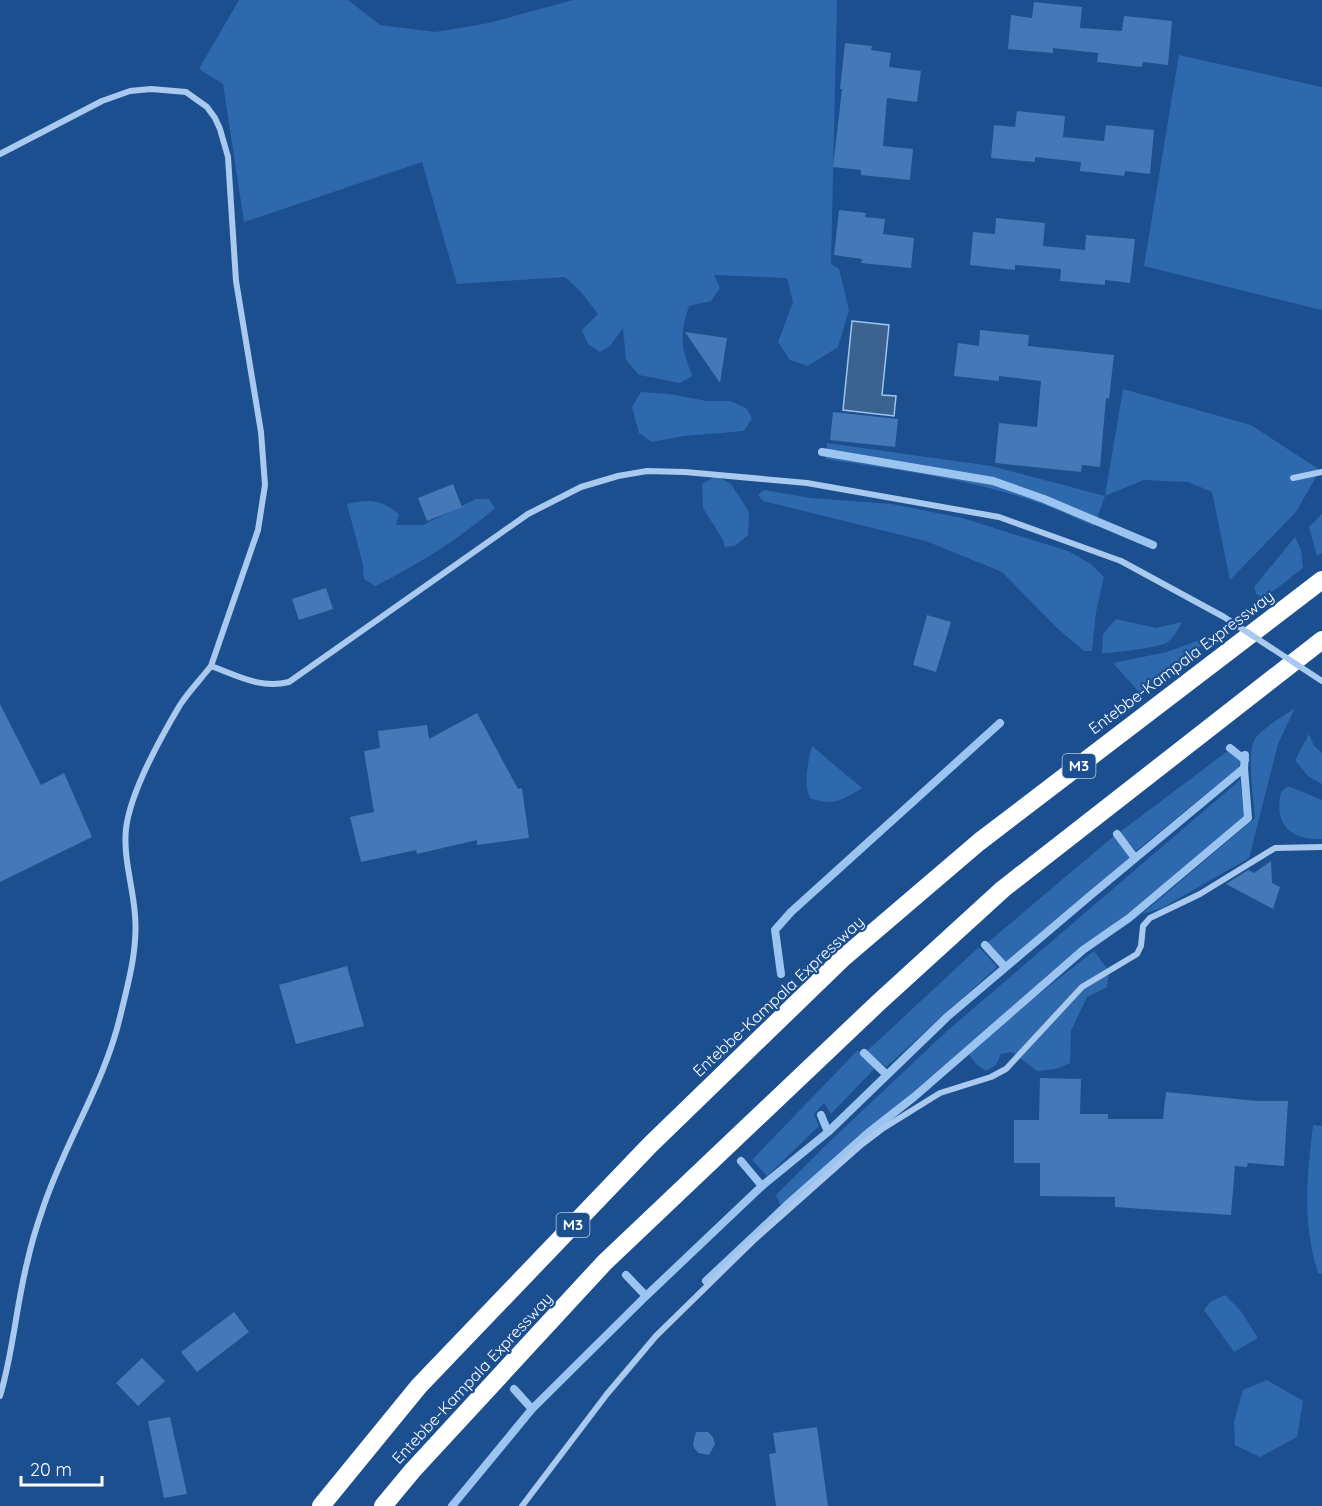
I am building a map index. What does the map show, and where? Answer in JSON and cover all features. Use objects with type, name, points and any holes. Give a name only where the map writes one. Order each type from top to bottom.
[{"type":"highway","name":"Entebbe-Kampala Expressway","points":[[321,1506],[428,1378],[650,1145],[842,959],[979,842],[1322,580]]},
{"type":"highway","name":"Entebbe-Kampala Expressway","points":[[383,1506],[413,1470],[604,1263],[878,1003],[1003,889],[1322,640]]},
{"type":"street","points":[[0,154],[102,101],[129,91],[151,89],[186,92],[207,107],[218,123],[228,157],[236,281],[261,432],[265,485],[258,530],[211,666],[181,704],[148,765],[129,812],[126,849],[135,915],[135,940],[125,999],[120,1021],[97,1085],[58,1169],[42,1211],[27,1263],[0,1396]]},
{"type":"street","points":[[211,666],[260,684],[274,686],[289,682],[528,514],[581,488],[618,476],[647,471],[685,472],[807,483],[999,517],[1121,561],[1224,617],[1322,681]]},
{"type":"street","points":[[1293,478],[1322,472]]},
{"type":"street","points":[[522,1506],[607,1394],[656,1336],[753,1241],[861,1145],[940,1093],[991,1077],[1006,1069],[1082,987],[1137,954],[1141,946],[1143,926],[1150,918],[1200,894],[1275,848],[1322,847]]},
{"type":"shaded area","points":[[239,0],[348,0],[380,25],[435,32],[489,23],[573,0],[837,0],[831,264],[839,269],[849,310],[838,347],[808,366],[790,360],[778,342],[793,302],[787,278],[714,275],[720,288],[711,301],[689,306],[684,326],[685,356],[692,376],[680,383],[639,375],[626,360],[623,328],[610,346],[600,352],[588,344],[582,330],[598,314],[581,292],[565,277],[457,284],[422,162],[244,222],[223,84],[199,69]]},
{"type":"shaded area","points":[[1179,55],[1322,87],[1322,310],[1144,266]]},
{"type":"shaded area","points":[[852,321],[889,325],[882,395],[896,396],[894,416],[843,410]]},
{"type":"shaded area","points":[[1123,389],[1251,425],[1320,470],[1296,512],[1230,580],[1212,492],[1188,482],[1144,480],[1105,496]]},
{"type":"shaded area","points":[[641,392],[669,394],[707,401],[730,401],[746,408],[752,418],[744,431],[684,436],[652,442],[639,433],[632,407]]},
{"type":"shaded area","points":[[827,443],[991,466],[1105,496],[1094,526],[1005,492],[929,475],[826,459]]},
{"type":"shaded area","points":[[716,476],[731,484],[749,512],[748,535],[735,546],[725,547],[703,508],[702,484]]},
{"type":"shaded area","points":[[764,490],[811,498],[892,504],[962,518],[1068,551],[1091,564],[1104,577],[1096,612],[1092,651],[1084,651],[1057,628],[1002,572],[926,541],[763,501],[758,495]]},
{"type":"shaded area","points":[[476,499],[489,499],[495,508],[453,541],[391,578],[375,586],[364,579],[363,565],[347,504],[362,501],[380,503],[399,514],[396,525],[423,525]]},
{"type":"shaded area","points":[[1322,514],[1322,553],[1317,556],[1309,527]]},
{"type":"shaded area","points":[[1295,537],[1301,550],[1303,568],[1264,598],[1256,594],[1254,587]]},
{"type":"shaded area","points":[[1116,619],[1156,628],[1182,622],[1173,637],[1164,644],[1102,653],[1103,634]]},
{"type":"shaded area","points":[[1197,641],[1205,643],[1139,692],[1113,663],[1167,652]]},
{"type":"shaded area","points":[[1295,708],[1278,744],[1249,858],[1162,908],[1142,914],[1255,818],[1251,762],[1253,742],[1265,728]]},
{"type":"shaded area","points":[[1309,734],[1314,746],[1322,753],[1322,784],[1308,776],[1295,760]]},
{"type":"shaded area","points":[[812,746],[862,788],[832,802],[810,798],[807,779]]},
{"type":"shaded area","points":[[1229,750],[1241,761],[1239,767],[1136,851],[1120,832]]},
{"type":"shaded area","points":[[1240,780],[1244,817],[1126,915],[1063,962],[909,1096],[913,1101],[870,1133],[782,1209],[776,1195],[947,1031]]},
{"type":"shaded area","points":[[1288,786],[1322,800],[1322,839],[1301,837],[1286,828],[1282,821],[1279,803],[1281,792]]},
{"type":"shaded area","points":[[1114,836],[1131,858],[1006,963],[987,943]]},
{"type":"shaded area","points":[[979,947],[997,967],[886,1067],[867,1051]]},
{"type":"shaded area","points":[[1094,951],[1109,971],[1107,987],[1087,997],[1071,1031],[1070,1063],[1056,1069],[1037,1071],[1012,1052],[1001,1054],[996,1065],[986,1071],[977,1065],[966,1051]]},
{"type":"shaded area","points":[[858,1050],[874,1069],[831,1114],[824,1103],[814,1114],[819,1126],[767,1176],[752,1160]]},
{"type":"shaded area","points":[[1313,1125],[1322,1126],[1322,1274],[1318,1273],[1313,1254],[1308,1218],[1308,1181]]},
{"type":"shaded area","points":[[1225,1295],[1240,1310],[1258,1338],[1234,1352],[1204,1310],[1210,1302]]},
{"type":"shaded area","points":[[1267,1380],[1303,1401],[1297,1437],[1260,1457],[1235,1445],[1234,1421],[1243,1390]]},
{"type":"building","points":[[1034,2],[1082,7],[1080,28],[1122,31],[1124,16],[1172,21],[1168,65],[1143,62],[1142,67],[1097,62],[1098,53],[1053,48],[1053,53],[1008,49],[1011,15],[1032,18]]},
{"type":"building","points":[[845,43],[872,46],[871,50],[891,53],[889,67],[921,71],[917,102],[887,98],[883,146],[913,149],[910,180],[861,175],[861,170],[833,167]]},
{"type":"building","points":[[1017,111],[1065,116],[1063,137],[1104,141],[1106,125],[1154,130],[1150,174],[1125,171],[1124,176],[1080,171],[1081,162],[1035,157],[1035,162],[991,158],[994,125],[1015,127]]},
{"type":"building","points":[[839,210],[866,213],[865,217],[885,219],[883,234],[914,238],[911,268],[861,263],[862,259],[834,255]]},
{"type":"building","points":[[996,218],[1045,223],[1043,246],[1085,250],[1086,235],[1135,239],[1130,283],[1105,280],[1105,285],[1060,281],[1061,269],[1015,265],[1015,270],[970,265],[973,232],[995,234]]},
{"type":"building","points":[[980,330],[1029,335],[1028,346],[1114,355],[1109,399],[1106,398],[1100,467],[1082,465],[1081,472],[995,463],[999,423],[1037,427],[1041,381],[999,376],[999,381],[954,376],[958,343],[979,346]]},
{"type":"building","points":[[685,332],[727,338],[720,383]]},
{"type":"building","points":[[833,412],[898,419],[895,447],[830,440]]},
{"type":"building","points":[[453,484],[462,507],[427,521],[418,498]]},
{"type":"building","points":[[326,588],[333,609],[299,620],[292,599]]},
{"type":"building","points":[[927,615],[951,622],[936,672],[913,665]]},
{"type":"building","points":[[0,704],[41,785],[64,773],[92,837],[0,882]]},
{"type":"building","points":[[477,713],[518,789],[522,788],[529,838],[477,845],[477,840],[417,854],[416,850],[361,862],[350,817],[374,812],[364,751],[380,748],[378,731],[427,725],[429,739]]},
{"type":"building","points":[[1271,861],[1272,883],[1280,887],[1273,909],[1226,884],[1248,870],[1254,873]]},
{"type":"building","points":[[347,966],[364,1026],[296,1044],[279,985]]},
{"type":"building","points":[[1040,1078],[1081,1079],[1080,1114],[1108,1114],[1108,1119],[1163,1119],[1166,1092],[1257,1101],[1288,1101],[1284,1166],[1248,1163],[1247,1167],[1235,1166],[1231,1215],[1115,1207],[1115,1197],[1040,1196],[1040,1163],[1014,1163],[1014,1120],[1039,1120]]},
{"type":"building","points":[[234,1312],[249,1332],[197,1372],[181,1352]]},
{"type":"building","points":[[142,1358],[165,1381],[138,1406],[116,1383]]},
{"type":"building","points":[[170,1417],[187,1494],[164,1498],[148,1421]]},
{"type":"building","points":[[817,1427],[828,1506],[776,1506],[769,1454],[776,1453],[773,1433]]},
{"type":"building","points":[[696,1432],[708,1432],[713,1437],[715,1444],[709,1455],[699,1453],[694,1448]]},
{"type":"waterway","points":[[822,452],[993,481],[1044,499],[1153,545]]},
{"type":"waterway","points":[[781,974],[775,930],[791,912],[1000,723]]},
{"type":"waterway","points":[[1230,748],[1245,760]]},
{"type":"waterway","points":[[706,1281],[868,1133],[914,1097],[1083,950],[1129,918],[1248,818],[1245,755]]},
{"type":"waterway","points":[[452,1506],[532,1409],[762,1186],[828,1132],[947,1017],[1244,768]]},
{"type":"waterway","points":[[1117,834],[1135,858]]},
{"type":"waterway","points":[[985,945],[1005,967]]},
{"type":"waterway","points":[[864,1053],[887,1075]]},
{"type":"waterway","points":[[821,1115],[828,1132]]},
{"type":"waterway","points":[[741,1161],[762,1186]]},
{"type":"waterway","points":[[626,1275],[646,1296]]},
{"type":"waterway","points":[[514,1389],[532,1409]]}]
